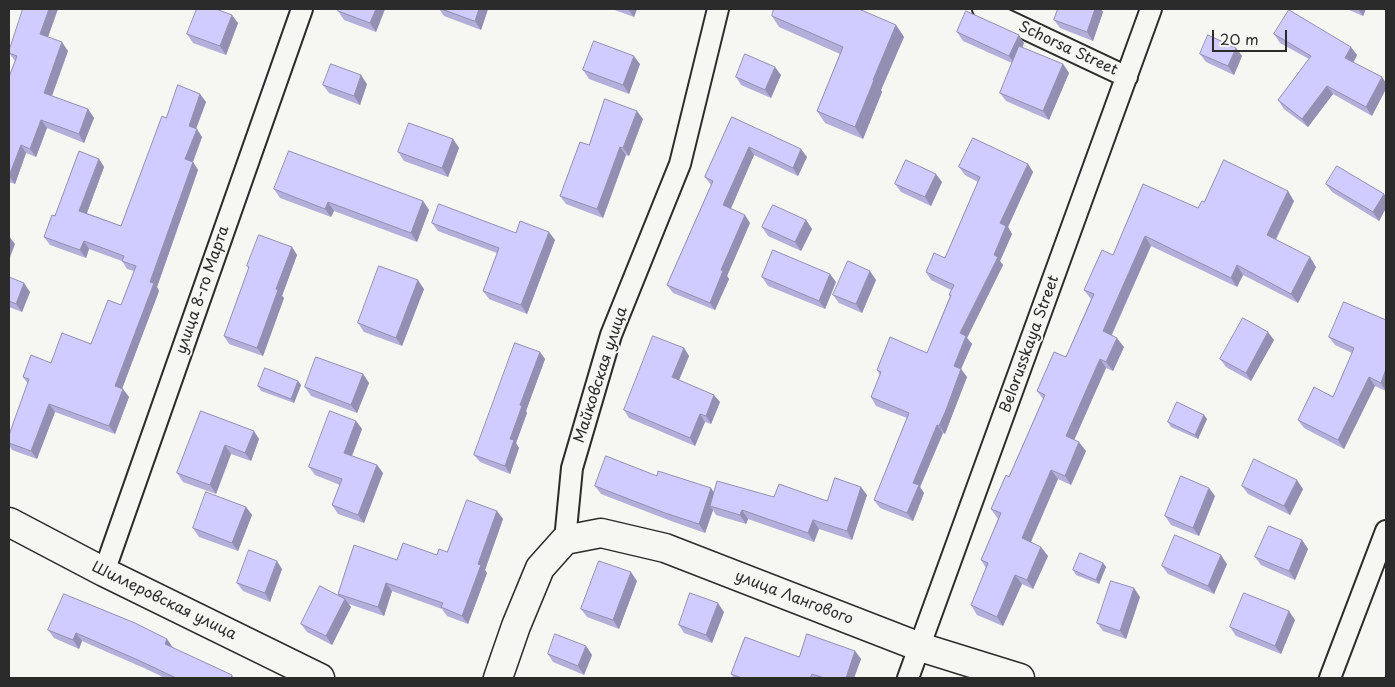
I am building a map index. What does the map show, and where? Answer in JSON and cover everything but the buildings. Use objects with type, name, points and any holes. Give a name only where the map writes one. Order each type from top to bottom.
[{"type":"street","name":"улица 8-го Марта","points":[[104,572],[302,9]]},
{"type":"street","name":"Майковская улица","points":[[565,540],[572,468],[611,335],[680,164],[718,9]]},
{"type":"street","name":"Schorsa Street","points":[[983,9],[1127,77]]},
{"type":"street","name":"Belorusskaya Street","points":[[908,678],[1151,9]]},
{"type":"street","name":"Шиллеровская улица","points":[[9,522],[305,675]]},
{"type":"street","points":[[1330,678],[1386,531]]},
{"type":"street","name":"улица Лангового","points":[[565,540],[601,533],[665,548],[920,647],[1020,678]]},
{"type":"street","points":[[498,678],[516,626],[540,568],[565,540]]}]
